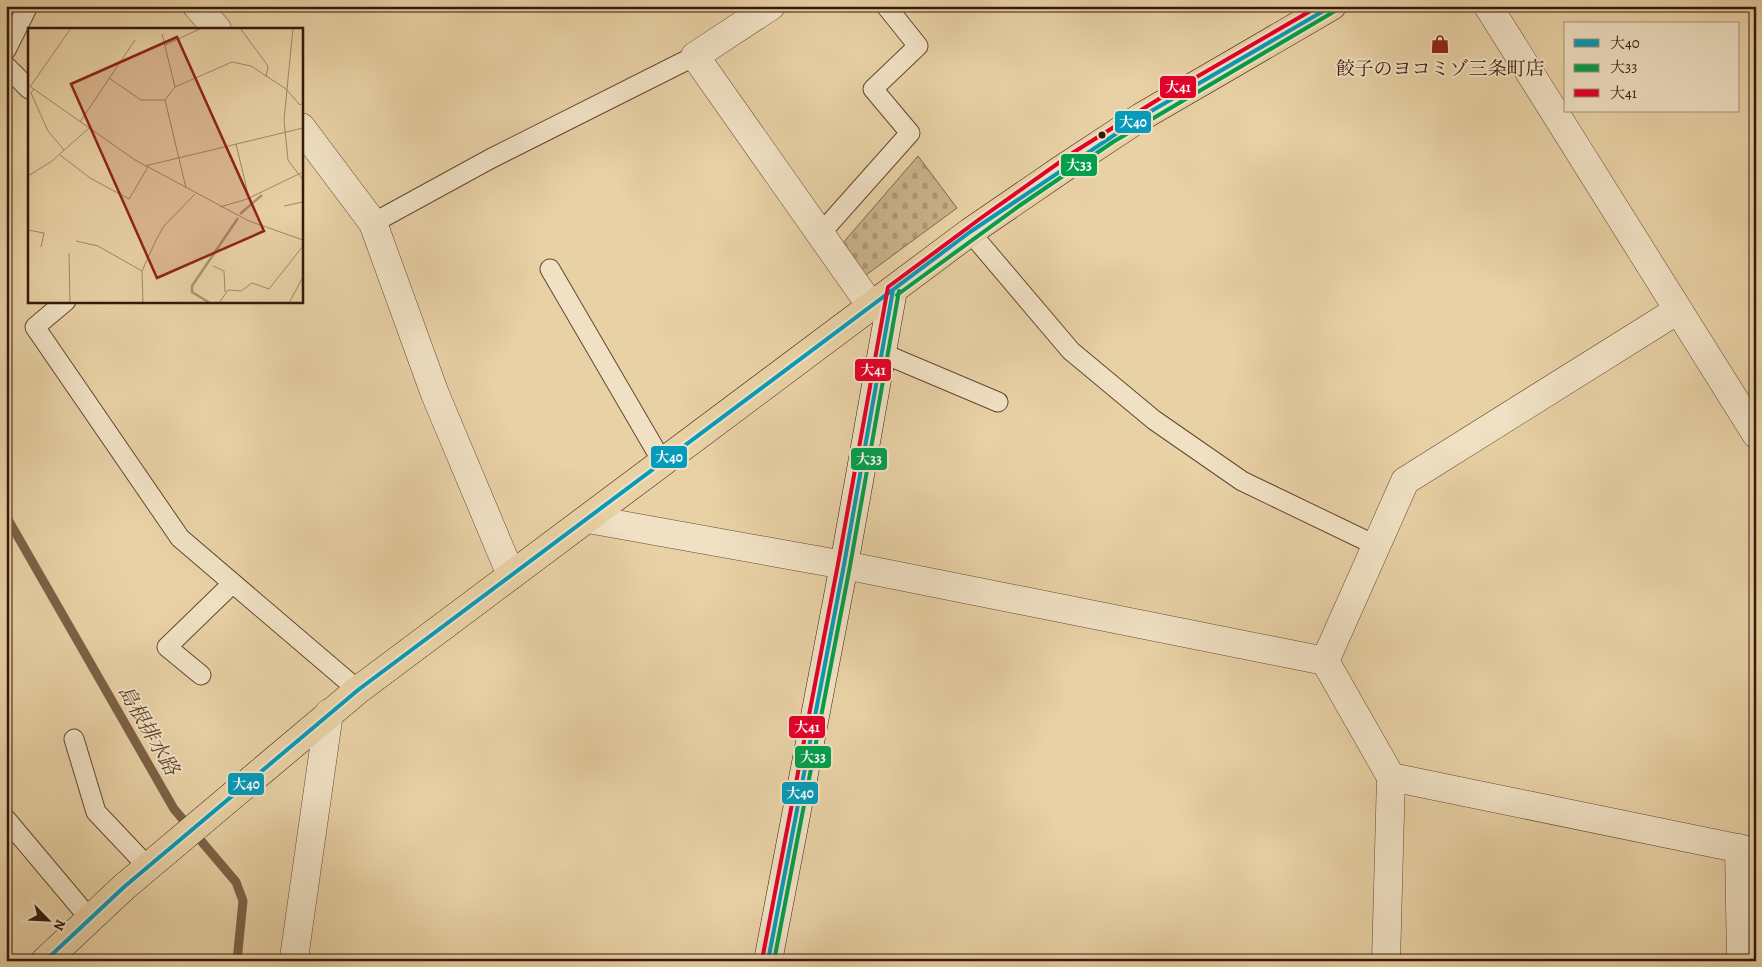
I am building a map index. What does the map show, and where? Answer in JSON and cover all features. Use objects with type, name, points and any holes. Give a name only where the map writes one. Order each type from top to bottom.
[{"type":"main road","points":[[45,961],[148,867],[358,690],[970,232],[1141,117],[1332,6]]},
{"type":"street","points":[[197,6],[216,28]]},
{"type":"street","points":[[771,6],[695,56],[871,306]]},
{"type":"street","points":[[1488,6],[1756,434]]},
{"type":"street","points":[[302,128],[373,223],[435,394],[512,575]]},
{"type":"street","points":[[768,961],[844,565],[893,290]]},
{"type":"street","points":[[1325,661],[1405,481],[1678,310]]},
{"type":"street","points":[[588,519],[844,565],[1325,661],[1391,777],[1386,961]]},
{"type":"street","points":[[296,961],[295,951],[329,713]]},
{"type":"street","points":[[1391,777],[1748,850],[1741,961]]},
{"type":"lane","points":[[6,50],[28,6]]},
{"type":"lane","points":[[821,233],[910,133],[873,89],[918,46],[886,6]]},
{"type":"lane","points":[[373,223],[490,159],[695,56]]},
{"type":"lane","points":[[6,66],[28,88]]},
{"type":"lane","points":[[970,232],[1071,351],[1154,420],[1242,480],[1377,546]]},
{"type":"lane","points":[[550,270],[663,463]]},
{"type":"lane","points":[[65,302],[35,327],[180,538],[358,690]]},
{"type":"lane","points":[[882,353],[998,402]]},
{"type":"lane","points":[[201,675],[168,647],[233,583]]},
{"type":"lane","points":[[74,738],[96,812],[148,867]]},
{"type":"lane","points":[[6,819],[90,919]]},
{"type":"green space","points":[[918,156],[957,208],[866,275],[842,244]]},
{"type":"waterway","name":"島根排水路","points":[[6,516],[174,809],[236,882],[243,901],[237,961]]},
{"type":"transit line","name":"大41","points":[[762,960],[838,564],[888,287],[1074,152],[1162,97],[1319,6]]},
{"type":"transit line","name":"大40","points":[[45,961],[124,887],[358,690],[970,232],[1141,117],[1332,6]]},
{"type":"transit line","name":"大33","points":[[897,295],[1019,206],[1113,142],[1335,11]]},
{"type":"transit line","name":"大40","points":[[768,961],[844,565],[893,290]]},
{"type":"transit line","name":"大33","points":[[774,961],[850,566],[899,291]]},
{"type":"place","name":"餃子のヨコミゾ三条町店","points":[[1440,44]]}]
